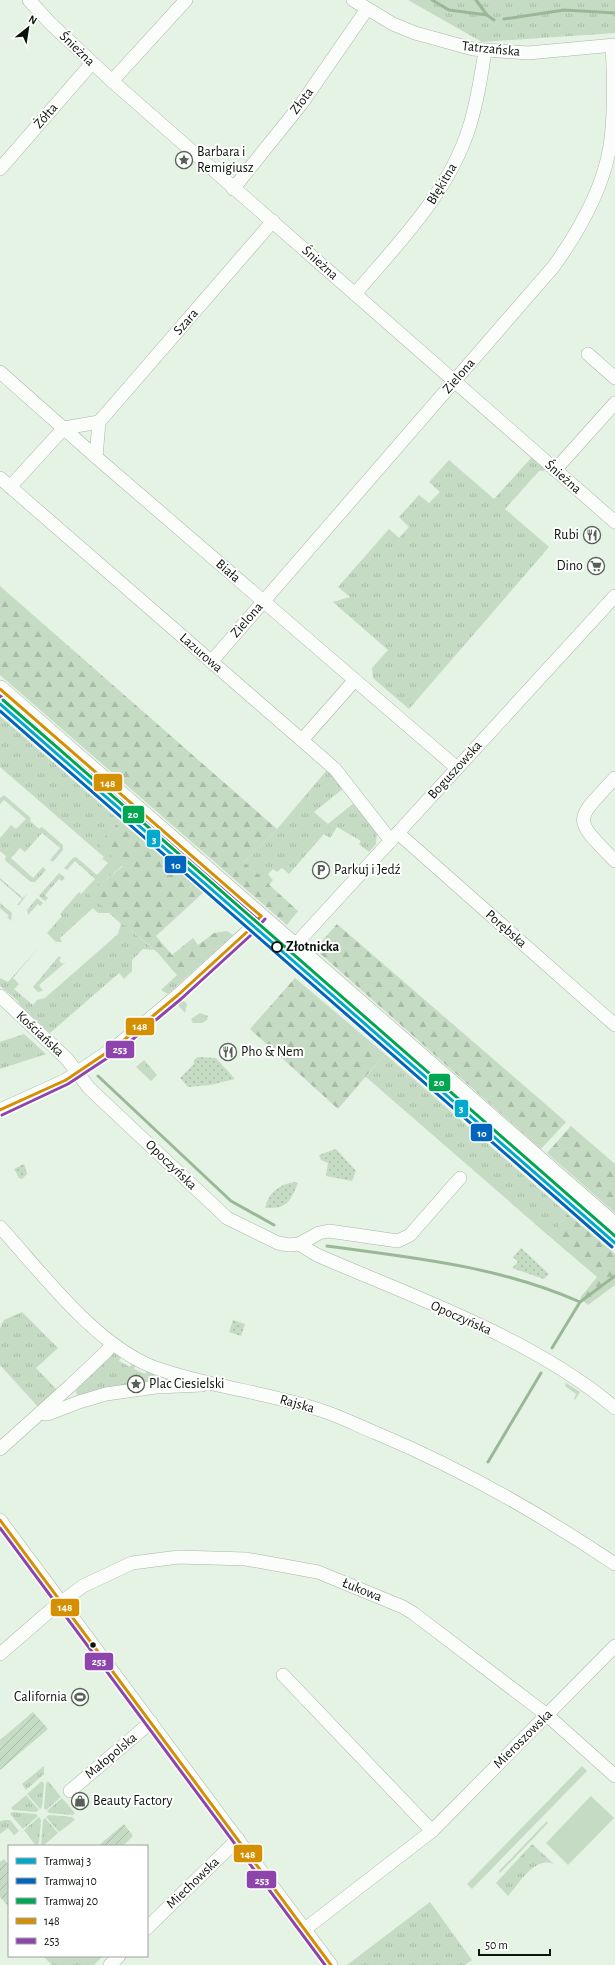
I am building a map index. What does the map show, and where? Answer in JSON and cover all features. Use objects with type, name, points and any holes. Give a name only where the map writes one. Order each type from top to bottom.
[{"type":"main road","points":[[0,688],[615,1226]]},
{"type":"street","name":"Śnieżna","points":[[29,0],[92,63],[233,189],[273,221],[615,522]]},
{"type":"street","points":[[112,81],[186,0]]},
{"type":"street","name":"Tatrzańska","points":[[354,0],[392,24],[415,33],[437,40],[485,51],[528,53],[613,45]]},
{"type":"street","name":"Złota","points":[[233,189],[302,103],[367,9]]},
{"type":"street","name":"Zielona","points":[[211,662],[554,266],[581,225],[591,204],[610,147],[614,112],[613,45]]},
{"type":"street","name":"Błękitna","points":[[355,294],[424,214],[451,170],[469,130],[485,51]]},
{"type":"street","name":"Żółta","points":[[0,169],[92,63]]},
{"type":"street","name":"Szara","points":[[99,422],[273,221]]},
{"type":"street","points":[[588,354],[615,378]]},
{"type":"street","name":"Biała","points":[[0,372],[354,681],[457,768]]},
{"type":"street","points":[[555,470],[615,403]]},
{"type":"street","points":[[10,487],[64,428],[99,422],[96,457]]},
{"type":"street","name":"Lazurowa","points":[[0,478],[334,769],[394,837]]},
{"type":"street","name":"Boguszowska","points":[[295,945],[615,596]]},
{"type":"street","points":[[302,740],[354,681]]},
{"type":"street","points":[[615,778],[586,809],[583,818],[584,827],[615,861]]},
{"type":"street","name":"Porębska","points":[[394,837],[615,1025]]},
{"type":"street","points":[[0,1110],[36,1095],[77,1074],[141,1027],[248,931],[261,916]]},
{"type":"street","name":"Kościańska","points":[[0,996],[67,1059],[77,1074]]},
{"type":"street","name":"Opoczyńska","points":[[77,1074],[89,1088],[226,1218],[278,1243],[289,1245],[299,1244],[317,1255],[499,1336],[562,1371],[615,1408]]},
{"type":"street","points":[[299,1244],[319,1233],[329,1231],[392,1241],[404,1239],[410,1235],[460,1178]]},
{"type":"street","name":"Rajska","points":[[0,1227],[90,1325],[112,1344],[142,1363],[157,1369],[212,1384],[278,1398],[326,1412],[426,1454],[578,1539],[615,1564]]},
{"type":"street","points":[[0,1449],[70,1386],[106,1352],[112,1344]]},
{"type":"street","points":[[156,1387],[160,1379],[157,1369]]},
{"type":"street","points":[[41,1413],[48,1414],[79,1402],[106,1394],[156,1387],[194,1387],[212,1384]]},
{"type":"street","points":[[70,1386],[71,1396],[79,1402]]},
{"type":"street","name":"Małopolska","points":[[0,1520],[62,1601],[331,1965]]},
{"type":"street","name":"Łukowa","points":[[0,1654],[73,1593],[90,1582],[132,1563],[179,1557],[246,1559],[318,1572],[403,1607],[413,1613],[547,1715],[615,1776]]},
{"type":"street","name":"Mieroszowska","points":[[305,1929],[432,1831],[615,1646]]},
{"type":"street","points":[[284,1674],[432,1831]]},
{"type":"street","name":"Małopolska","points":[[70,1791],[151,1722]]},
{"type":"street","name":"Miechowska","points":[[148,1927],[238,1839]]},
{"type":"street","points":[[110,1965],[118,1957]]},
{"type":"green space","points":[[408,0],[615,0],[615,33],[482,42]]},
{"type":"green space","points":[[532,457],[548,470],[539,471],[505,509],[549,547],[409,709],[373,678],[372,668],[388,650],[333,602],[350,597],[338,587],[389,529],[399,538],[409,527],[399,517],[419,495],[429,503],[440,492],[429,482],[449,460],[494,499]]},
{"type":"green space","points":[[0,586],[277,829],[244,862],[298,911],[287,925],[0,675]]},
{"type":"green space","points":[[0,716],[120,821],[99,844],[123,865],[89,894],[154,950],[143,949],[132,960],[132,971],[124,979],[119,973],[50,1033],[18,1003],[19,1002],[0,986],[0,978],[8,982],[41,945],[13,978],[19,984],[14,989],[33,1005],[37,1000],[45,998],[118,934],[121,924],[109,913],[98,913],[93,908],[60,938],[62,942],[56,942],[47,933],[62,916],[60,914],[79,892],[81,894],[95,879],[75,861],[67,870],[64,868],[73,858],[76,857],[97,875],[108,863],[103,859],[99,863],[104,857],[0,767]]},
{"type":"green space","points":[[327,770],[344,788],[314,812],[328,824],[355,802],[377,828],[376,844],[369,852],[359,844],[361,841],[337,827],[330,838],[324,834],[289,874],[282,868],[277,872],[273,869],[268,874],[273,880],[269,885],[244,862],[277,829]]},
{"type":"green space","points":[[4,795],[31,818],[30,821],[39,829],[42,827],[63,845],[63,850],[53,862],[50,860],[60,848],[42,833],[25,852],[20,848],[11,858],[33,878],[43,867],[46,870],[35,882],[31,882],[8,863],[5,860],[6,856],[0,851],[0,838],[11,825],[16,829],[26,819],[4,800],[0,804],[0,798]]},
{"type":"green space","points":[[120,821],[204,892],[156,936],[172,955],[193,938],[198,945],[214,933],[227,931],[233,935],[182,981],[157,952],[88,894],[123,866],[98,844]]},
{"type":"green space","points":[[59,873],[65,878],[62,881],[59,879],[45,895],[48,898],[45,901],[39,896]]},
{"type":"green space","points":[[0,878],[23,898],[28,893],[19,905],[17,905],[22,899],[0,880]]},
{"type":"green space","points":[[37,898],[43,903],[40,906],[38,904],[28,915],[27,910]]},
{"type":"green space","points":[[0,903],[12,913],[11,921],[7,917],[9,916],[0,908]]},
{"type":"green space","points":[[337,924],[566,1122],[541,1149],[315,949]]},
{"type":"green space","points":[[59,956],[61,958],[59,960],[62,964],[66,962],[39,985],[43,991],[38,992],[33,987]]},
{"type":"green space","points":[[177,975],[182,981],[168,994],[161,990]]},
{"type":"green space","points":[[295,978],[385,1054],[338,1109],[250,1029]]},
{"type":"green space","points":[[182,999],[187,1004],[185,1013],[177,1004]]},
{"type":"green space","points":[[200,1013],[208,1016],[207,1020],[202,1023],[193,1023],[191,1019]]},
{"type":"green space","points":[[24,1034],[46,1054],[0,1069],[0,1042]]},
{"type":"green space","points":[[385,1054],[568,1214],[549,1236],[366,1077]]},
{"type":"green space","points":[[198,1057],[216,1058],[235,1079],[210,1085],[188,1087],[180,1078],[194,1064],[194,1060]]},
{"type":"green space","points":[[144,1060],[157,1075],[151,1081],[136,1067]]},
{"type":"green space","points":[[571,1126],[615,1164],[615,1213],[547,1153]]},
{"type":"green space","points":[[336,1149],[356,1171],[352,1181],[326,1176],[328,1163],[321,1160],[319,1155]]},
{"type":"green space","points":[[24,1164],[27,1174],[22,1179],[19,1178],[14,1169]]},
{"type":"green space","points":[[295,1182],[298,1183],[293,1195],[287,1203],[283,1206],[265,1208],[272,1193],[284,1185]]},
{"type":"green space","points":[[568,1214],[615,1254],[615,1285],[588,1305],[580,1298],[597,1277],[549,1236]]},
{"type":"green space","points":[[521,1248],[549,1274],[544,1279],[512,1268],[518,1262],[513,1257]]},
{"type":"green space","points":[[22,1312],[58,1348],[36,1368],[59,1392],[40,1409],[0,1365],[0,1328],[4,1320]]},
{"type":"green space","points":[[233,1320],[245,1324],[241,1336],[229,1332]]},
{"type":"green space","points":[[113,1352],[122,1355],[119,1361],[130,1367],[133,1361],[137,1363],[134,1369],[145,1374],[148,1368],[154,1373],[154,1381],[78,1396],[75,1390]]},
{"type":"green space","points":[[566,1383],[580,1392],[575,1400],[576,1394],[565,1386]]},
{"type":"green space","points":[[33,1712],[48,1729],[0,1770],[0,1740]]},
{"type":"green space","points":[[44,1766],[44,1774],[26,1790],[22,1784]]},
{"type":"green space","points":[[582,1766],[587,1771],[472,1889],[467,1884]]},
{"type":"green space","points":[[42,1781],[44,1784],[42,1807],[40,1809],[27,1794]]},
{"type":"green space","points":[[48,1781],[61,1797],[46,1810],[44,1808],[46,1784]]},
{"type":"green space","points":[[26,1795],[39,1810],[36,1812],[13,1810],[11,1808]]},
{"type":"green space","points":[[591,1796],[614,1818],[568,1865],[546,1843]]},
{"type":"green space","points":[[62,1798],[75,1813],[73,1815],[49,1813],[47,1811]]},
{"type":"green space","points":[[12,1812],[36,1814],[38,1816],[23,1829],[10,1814]]},
{"type":"green space","points":[[49,1815],[72,1817],[75,1820],[59,1832],[46,1817]]},
{"type":"green space","points":[[39,1817],[41,1820],[39,1843],[37,1845],[35,1845],[24,1830]]},
{"type":"green space","points":[[45,1818],[58,1833],[44,1845],[41,1844],[43,1820]]},
{"type":"green space","points":[[10,1820],[19,1831],[14,1835],[8,1828],[0,1834],[0,1821]]},
{"type":"green space","points":[[547,1821],[548,1823],[500,1873],[499,1871]]},
{"type":"green space","points":[[124,1824],[133,1836],[124,1845],[99,1845]]},
{"type":"green space","points":[[532,1844],[554,1864],[540,1864],[534,1867],[508,1896],[496,1883]]},
{"type":"green space","points":[[4,1859],[8,1864],[8,1906],[0,1897],[0,1862]]},
{"type":"green space","points":[[430,1902],[472,1960],[465,1965],[347,1965]]},
{"type":"green space","points":[[44,1957],[102,1957],[94,1965],[52,1965]]},
{"type":"waterway","points":[[432,0],[449,10],[487,15]]},
{"type":"waterway","points":[[476,0],[487,15],[494,20]]},
{"type":"waterway","points":[[504,19],[564,10],[615,13]]},
{"type":"waterway","points":[[98,1076],[231,1201],[274,1225]]},
{"type":"waterway","points":[[327,1246],[456,1265],[518,1280],[580,1302],[615,1276]]},
{"type":"waterway","points":[[552,1348],[580,1302]]},
{"type":"waterway","points":[[488,1462],[541,1373]]},
{"type":"tram line","name":"20","points":[[3,700],[615,1236]]},
{"type":"tram line","name":"3","points":[[0,704],[615,1243]]},
{"type":"tram line","name":"10","points":[[0,711],[612,1247]]},
{"type":"transit line","name":"148","points":[[0,689],[261,916]]},
{"type":"transit line","name":"253","points":[[0,696],[258,920]]},
{"type":"transit line","name":"148","points":[[0,1110],[66,1080],[118,1045],[178,995],[248,931],[261,916]]},
{"type":"transit line","name":"253","points":[[2,1115],[68,1084],[121,1049],[181,999],[251,935],[265,919]]},
{"type":"transit line","name":"148","points":[[0,1520],[331,1965]]},
{"type":"transit line","name":"253","points":[[0,1528],[325,1965]]},
{"type":"place","name":"Barbara i Remigiusz","points":[[184,160]]},
{"type":"place","name":"Rubi","points":[[592,535]]},
{"type":"place","name":"Dino","points":[[596,566]]},
{"type":"place","name":"Parkuj i Jedź","points":[[321,870]]},
{"type":"place","name":"Złotnicka","points":[[277,947]]},
{"type":"place","name":"Pho & Nem","points":[[228,1052]]},
{"type":"place","name":"Plac Ciesielski","points":[[136,1384]]},
{"type":"place","name":"California","points":[[80,1697]]},
{"type":"place","name":"Beauty Factory","points":[[80,1801]]}]
